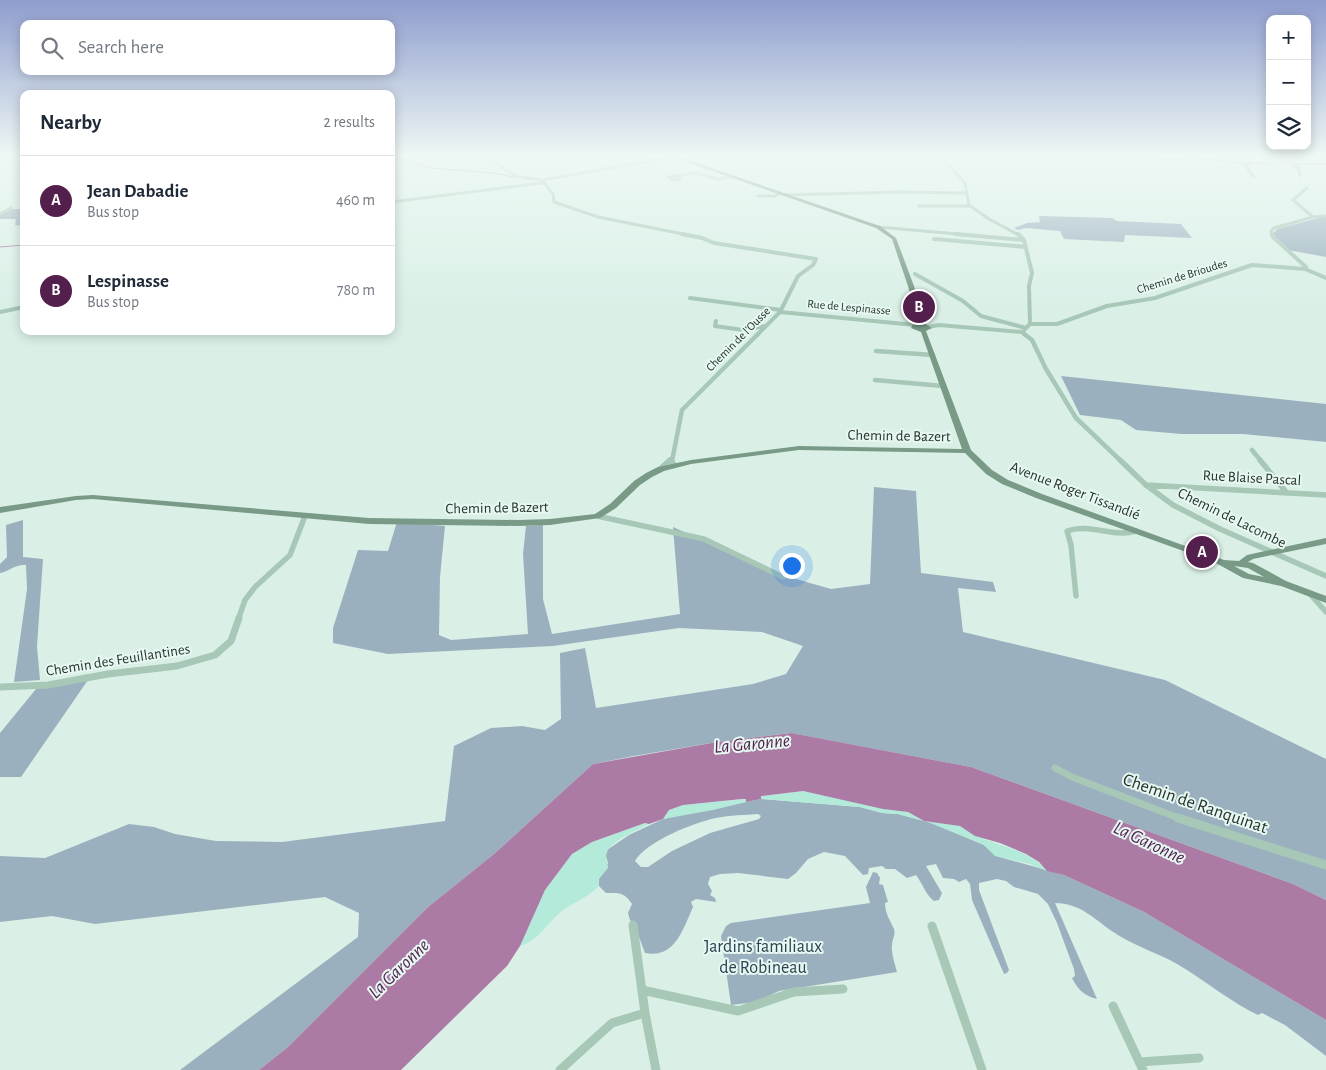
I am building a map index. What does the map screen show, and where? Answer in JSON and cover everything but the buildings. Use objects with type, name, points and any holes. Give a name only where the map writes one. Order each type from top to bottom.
[{"type":"main road","name":"Avenue Roger Tissandié","points":[[814,205],[878,227],[894,238],[911,286],[922,327],[967,451],[989,472],[1005,482],[1038,496],[1217,560],[1239,566],[1246,576],[1255,571]]},
{"type":"main road","name":"Chemin de Bazert","points":[[0,510],[93,497],[369,521],[518,523],[558,521],[597,516],[613,506],[637,483],[673,462],[800,448],[967,451]]},
{"type":"main road","points":[[1239,566],[1246,559],[1256,556],[1326,541]]},
{"type":"main road","points":[[1256,556],[1253,562],[1255,571],[1326,600]]},
{"type":"street","name":"Chemin de l'Ousse","points":[[563,205],[598,217],[702,238],[714,243],[816,259],[813,265],[798,276],[781,311],[682,410],[673,462]]},
{"type":"street","points":[[1299,205],[1313,217]]},
{"type":"street","points":[[919,206],[971,206],[1017,233],[1024,240],[1032,273],[1029,286],[1030,324],[1024,330],[939,325],[922,327]]},
{"type":"street","points":[[0,214],[11,208]]},
{"type":"street","points":[[1326,216],[1313,217],[1274,228],[1271,231],[1274,237],[1306,269],[1326,278]]},
{"type":"street","points":[[878,227],[1024,240]]},
{"type":"street","points":[[934,240],[1026,247]]},
{"type":"street","name":"Chemin de Brioudes","points":[[1030,324],[1057,324],[1107,306],[1155,298],[1252,265],[1306,269]]},
{"type":"street","points":[[915,274],[963,301],[981,316],[1024,330]]},
{"type":"street","name":"Rue de Lespinasse","points":[[690,298],[781,311],[899,322],[922,327]]},
{"type":"street","points":[[0,312],[20,308]]},
{"type":"street","points":[[716,321],[715,326],[741,329],[754,329],[766,326]]},
{"type":"street","name":"Chemin de Lacombe","points":[[1024,330],[1032,340],[1046,369],[1076,418],[1146,485],[1174,504],[1220,529],[1326,576]]},
{"type":"street","points":[[876,351],[933,356]]},
{"type":"street","points":[[875,380],[943,386]]},
{"type":"street","points":[[1252,450],[1286,492]]},
{"type":"street","name":"Rue Blaise Pascal","points":[[1146,485],[1326,495]]},
{"type":"street","name":"Chemin des Feuillantines","points":[[0,687],[34,686],[108,674],[177,666],[215,655],[231,641],[245,600],[255,587],[290,555],[305,516]]},
{"type":"street","points":[[597,516],[688,534],[704,539],[783,577]]},
{"type":"street","points":[[1076,596],[1072,545],[1067,531],[1075,528],[1125,534],[1136,531]]},
{"type":"street","points":[[1311,594],[1326,612]]},
{"type":"street","name":"Chemin de Ranquinat","points":[[1055,768],[1072,777],[1188,822],[1326,865]]},
{"type":"street","points":[[633,925],[645,1013],[656,1070]]},
{"type":"street","points":[[932,926],[982,1070]]},
{"type":"street","points":[[642,990],[738,1011],[746,1010],[780,995],[831,988],[843,989]]},
{"type":"street","points":[[1113,1006],[1141,1066],[1199,1058]]},
{"type":"street","points":[[560,1070],[612,1023],[645,1013]]},
{"type":"green space","points":[[12,209],[20,209],[20,226],[15,225],[16,219],[0,219],[0,215]]},
{"type":"green space","points":[[1040,216],[1112,218],[1117,221],[1181,224],[1192,238],[1125,235],[1124,242],[1064,239],[1060,231],[1026,228],[1018,230],[1014,228],[1027,223],[1040,222]]},
{"type":"green space","points":[[1326,216],[1326,257],[1288,250],[1273,234],[1277,229]]},
{"type":"green space","points":[[1061,376],[1326,404],[1326,442],[1243,434],[1181,434],[1136,430],[1121,420],[1080,415]]},
{"type":"green space","points":[[874,487],[916,491],[921,573],[993,582],[996,592],[958,588],[963,632],[1165,680],[1326,759],[1326,900],[1293,884],[971,767],[790,733],[717,742],[593,764],[494,854],[428,907],[288,1047],[259,1070],[180,1070],[358,937],[359,913],[325,897],[95,924],[52,916],[0,922],[0,856],[45,858],[129,824],[154,827],[175,834],[216,841],[282,842],[445,821],[454,746],[491,728],[522,726],[545,730],[561,719],[560,653],[585,648],[596,708],[753,684],[786,674],[803,646],[762,632],[679,628],[553,646],[388,654],[333,643],[333,628],[358,550],[388,551],[397,522],[445,526],[440,577],[439,635],[451,640],[528,634],[523,554],[526,526],[543,525],[543,599],[552,634],[680,614],[673,527],[782,575],[831,589],[870,584]]},
{"type":"green space","points":[[23,520],[23,557],[43,559],[37,646],[40,680],[14,682],[27,589],[26,565],[0,573],[0,564],[7,557],[6,525]]},
{"type":"green space","points":[[88,680],[21,777],[0,777],[0,733],[36,689]]},
{"type":"green space","points":[[761,799],[860,807],[882,813],[898,814],[935,824],[984,845],[996,856],[1064,875],[1144,912],[1326,1020],[1326,1056],[1285,1025],[1262,1013],[1258,1015],[1248,1010],[1177,964],[1125,939],[1082,910],[1074,906],[1055,903],[1097,999],[1089,996],[1079,989],[1072,978],[1075,976],[1074,969],[1048,904],[1038,894],[1014,887],[1006,881],[997,879],[979,883],[979,890],[1009,970],[1004,974],[972,900],[970,884],[966,879],[959,882],[954,879],[943,878],[936,864],[926,866],[942,893],[939,900],[934,901],[928,895],[916,875],[907,878],[895,869],[886,869],[882,866],[869,868],[868,874],[863,875],[845,856],[824,852],[808,859],[788,879],[738,873],[720,874],[710,877],[708,884],[712,891],[710,895],[715,898],[716,902],[696,899],[691,902],[693,907],[681,933],[671,947],[655,954],[645,953],[628,913],[632,904],[627,897],[621,894],[606,893],[599,886],[599,879],[608,863],[607,850],[629,835],[663,819]],"holes":[[[758,814],[761,816],[759,819],[710,833],[672,851],[648,867],[641,867],[635,861],[649,847],[660,840],[695,824],[726,816]]]},
{"type":"green space","name":"Jardins familiaux de Robineau","points":[[873,872],[877,873],[880,878],[879,884],[883,885],[888,902],[885,903],[885,907],[894,929],[892,948],[897,972],[779,991],[756,1002],[731,1005],[721,936],[726,926],[731,923],[870,903],[866,887]]},
{"type":"sand","points":[[803,791],[908,812],[924,821],[860,807],[761,799],[761,796]]},
{"type":"sand","points":[[746,799],[746,802],[713,810],[663,819],[669,810],[683,805]]},
{"type":"sand","points":[[933,821],[964,827],[986,840],[1023,853],[1047,871],[1030,864],[995,856],[984,845],[928,822]]},
{"type":"sand","points":[[645,823],[649,824],[620,839],[610,847],[606,856],[608,868],[599,879],[599,886],[587,896],[566,908],[534,939],[520,946],[545,890],[572,854],[592,842]]},
{"type":"water","name":"La Garonne","points":[[791,733],[971,767],[1293,884],[1326,900],[1326,1020],[1144,912],[1064,875],[1047,871],[1039,862],[1026,854],[1000,843],[975,836],[960,826],[924,821],[908,812],[883,809],[803,791],[761,796],[761,799],[746,802],[746,799],[742,799],[683,805],[669,810],[663,819],[649,824],[645,823],[592,842],[572,854],[545,890],[520,946],[507,966],[401,1070],[259,1070],[288,1047],[428,907],[494,854],[593,764],[717,742]]},
{"type":"waterway","points":[[0,247],[20,245]]},
{"type":"place","name":"Lespinasse","points":[[919,307]]},
{"type":"place","name":"Jean Dabadie","points":[[1202,552]]}]
